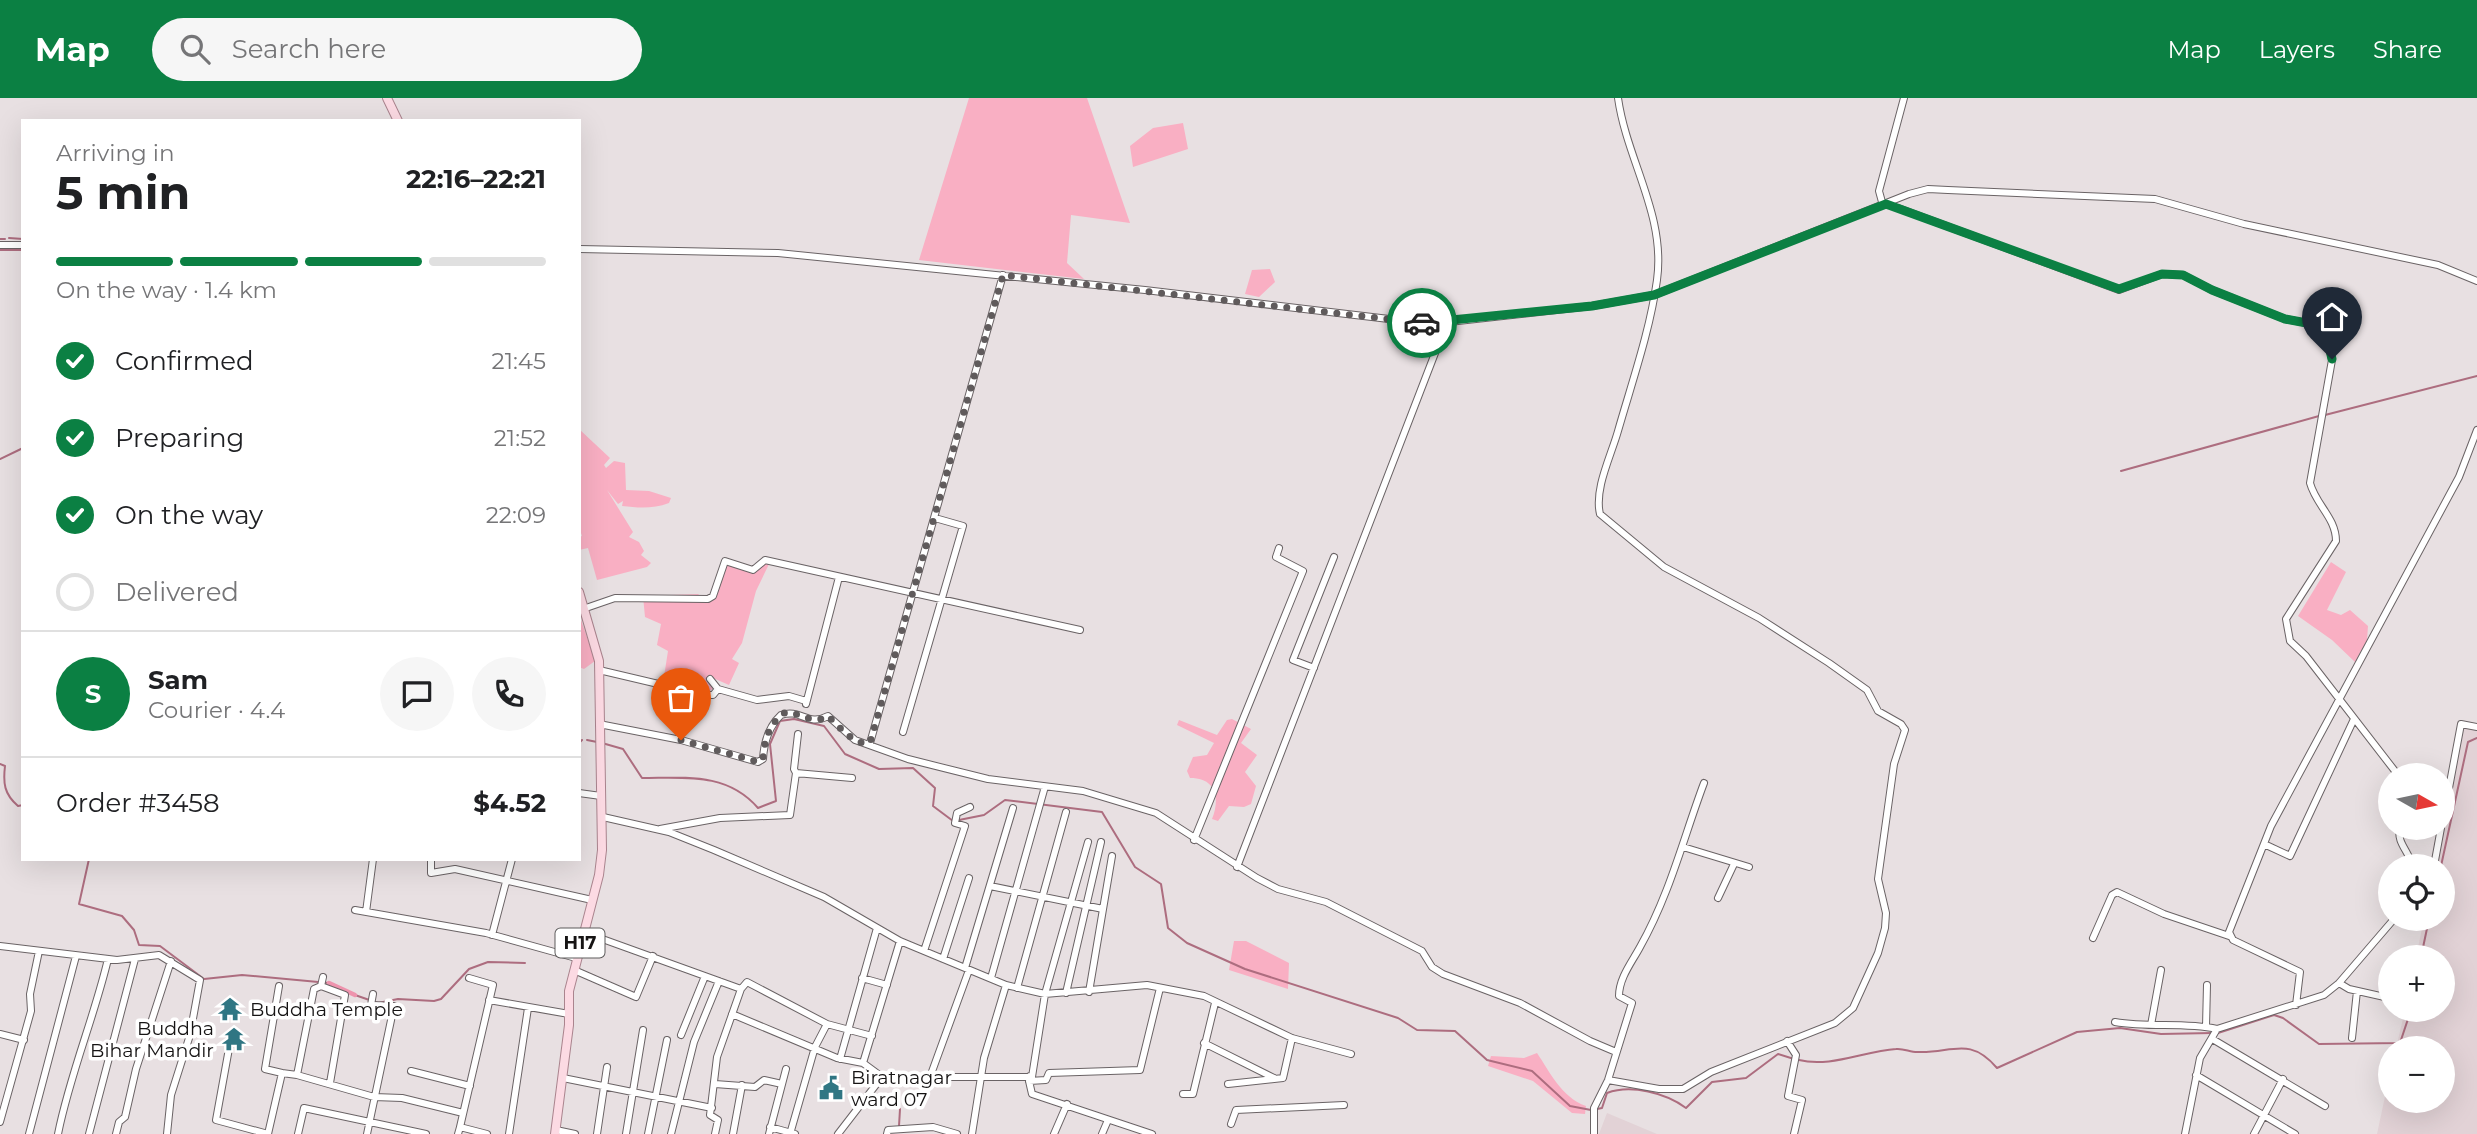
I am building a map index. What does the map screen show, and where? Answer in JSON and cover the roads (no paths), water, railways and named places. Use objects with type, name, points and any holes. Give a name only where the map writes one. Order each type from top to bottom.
[{"type":"main road","points":[[387,98],[397,119]]},
{"type":"main road","name":"H17","points":[[555,1132],[563,1078],[568,1001],[576,958],[601,865],[603,817],[599,753],[599,670],[581,605]]},
{"type":"street","points":[[1608,1080],[1659,1089],[1683,1089],[1711,1072],[1844,1018],[1853,1009],[1878,953],[1886,913],[1878,879],[1894,764],[1905,730],[1902,724],[1878,710],[1867,690],[1829,663],[1751,614],[1664,567],[1600,514],[1601,487],[1657,281],[1657,225],[1618,98]]},
{"type":"street","points":[[1904,98],[1879,191],[1882,202],[2119,289],[2162,274],[2183,275],[2212,290],[2285,319],[2312,324],[2327,337],[2332,359],[2310,483],[2313,493],[2336,527],[2336,541],[2286,619],[2290,641],[2339,698],[2389,763]]},
{"type":"street","points":[[581,249],[778,253],[1003,275],[1431,324],[1592,306],[1654,295],[1928,190],[2155,199],[2244,224],[2438,265],[2477,281]]},
{"type":"street","points":[[0,245],[21,244]]},
{"type":"street","points":[[870,743],[1003,275]]},
{"type":"street","points":[[1237,867],[1447,322]]},
{"type":"street","points":[[2229,936],[2271,826],[2459,477],[2477,430]]},
{"type":"street","points":[[903,732],[963,526],[935,518]]},
{"type":"street","points":[[1194,840],[1303,571],[1276,557],[1279,548]]},
{"type":"street","points":[[1314,668],[1293,660],[1334,557]]},
{"type":"street","points":[[581,605],[615,598],[708,599],[713,596],[727,560],[753,570],[765,560],[1080,629]]},
{"type":"street","points":[[710,679],[718,689],[757,700],[789,696],[806,703],[839,577]]},
{"type":"street","points":[[599,670],[705,695],[713,695],[718,689]]},
{"type":"street","points":[[599,723],[681,740],[758,762],[763,759],[765,741],[772,724],[786,712],[813,721],[821,721],[828,716],[855,740],[864,744],[870,743],[900,756],[967,775],[1040,787],[1061,787],[1119,801],[1156,813],[1237,867],[1278,889],[1326,902],[1422,951],[1432,967],[1443,974],[1520,1003],[1616,1052]]},
{"type":"street","points":[[2264,844],[2290,856],[2354,719]]},
{"type":"street","points":[[2454,763],[2461,724],[2477,726]]},
{"type":"street","points":[[659,830],[720,818],[790,815],[798,734]]},
{"type":"street","points":[[796,773],[852,778]]},
{"type":"street","points":[[1594,1134],[1593,1110],[1608,1080],[1633,1003],[1619,996],[1619,990],[1626,970],[1659,908],[1704,783]]},
{"type":"street","points":[[991,978],[1044,790]]},
{"type":"street","points":[[581,793],[601,796]]},
{"type":"street","points":[[924,951],[965,826],[955,819],[970,807]]},
{"type":"street","points":[[930,1077],[967,969],[1013,808]]},
{"type":"street","points":[[1017,988],[1066,812]]},
{"type":"street","points":[[603,817],[659,830],[714,850],[824,897],[900,941],[1006,985],[1045,994],[1147,985],[1204,996],[1292,1038],[1351,1054]]},
{"type":"street","points":[[1088,842],[1045,994],[1032,1077],[1029,1079],[1032,1094],[1152,1134]]},
{"type":"street","points":[[1066,993],[1101,842]]},
{"type":"street","points":[[1683,847],[1749,867]]},
{"type":"street","points":[[1089,992],[1112,856]]},
{"type":"street","points":[[366,912],[373,861]]},
{"type":"street","points":[[430,861],[431,873],[455,870],[592,900]]},
{"type":"street","points":[[492,935],[512,861]]},
{"type":"street","points":[[1718,898],[1734,864]]},
{"type":"street","points":[[943,959],[968,878]]},
{"type":"street","points":[[990,886],[1103,909]]},
{"type":"street","points":[[2093,938],[2112,895],[2118,892],[2164,914],[2229,936],[2300,972],[2297,1005]]},
{"type":"street","points":[[355,910],[492,935],[576,958]]},
{"type":"street","points":[[840,1059],[877,929]]},
{"type":"street","points":[[2185,1134],[2196,1075],[2205,1047],[2215,1034],[2324,995],[2339,983],[2384,931]]},
{"type":"street","points":[[583,932],[741,989]]},
{"type":"street","points":[[863,1063],[900,941]]},
{"type":"street","points":[[0,946],[108,959],[135,959],[153,955],[171,961],[200,980],[190,1035],[171,1095],[167,1134]]},
{"type":"street","points":[[0,1122],[24,1040],[39,951]]},
{"type":"street","points":[[29,1134],[76,956]]},
{"type":"street","points":[[574,970],[636,997],[653,957]]},
{"type":"street","points":[[59,1134],[70,1081],[98,1000],[108,959]]},
{"type":"street","points":[[89,1134],[135,959]]},
{"type":"street","points":[[116,1134],[119,1122],[125,1117],[136,1069],[171,961]]},
{"type":"street","points":[[2151,1025],[2161,970]]},
{"type":"street","points":[[681,1035],[705,976]]},
{"type":"street","points":[[321,986],[323,977]]},
{"type":"street","points":[[469,978],[493,985],[459,1130],[487,1134]]},
{"type":"street","points":[[862,978],[887,985]]},
{"type":"street","points":[[671,1134],[694,1042],[719,981]]},
{"type":"street","points":[[715,1134],[718,1122],[711,1117],[717,1057],[741,989],[747,982],[827,1024],[872,1035]]},
{"type":"street","points":[[2339,983],[2378,996]]},
{"type":"street","points":[[971,1134],[981,1076],[1006,985]]},
{"type":"street","points":[[2206,1027],[2207,985]]},
{"type":"street","points":[[279,986],[264,1069],[330,1083],[374,1097],[388,1096],[464,1113]]},
{"type":"street","points":[[297,1075],[314,989],[321,986],[345,995],[330,1083]]},
{"type":"street","points":[[732,1014],[840,1059],[863,1063],[882,1077],[981,1076],[1046,1080],[1049,1073],[1140,1070],[1160,988]]},
{"type":"street","points":[[2352,1038],[2357,991]]},
{"type":"street","points":[[367,1134],[394,1006],[371,1005],[373,994]]},
{"type":"street","points":[[489,1000],[569,1014]]},
{"type":"street","points":[[1184,1094],[1193,1094],[1215,1003]]},
{"type":"street","points":[[509,1134],[528,1008]]},
{"type":"street","points":[[2115,1022],[2206,1027],[2325,1106]]},
{"type":"street","points":[[786,1069],[770,1130],[792,1134],[815,1047],[827,1024]]},
{"type":"street","points":[[625,1134],[643,1030]]},
{"type":"street","points":[[0,1034],[24,1040]]},
{"type":"street","points":[[1228,1084],[1283,1078],[1292,1038]]},
{"type":"street","points":[[648,1134],[667,1040]]},
{"type":"street","points":[[1787,1041],[1796,1055],[1788,1094],[1802,1100],[1794,1134]]},
{"type":"street","points":[[230,1043],[216,1120],[268,1134],[282,1073]]},
{"type":"street","points":[[1204,1043],[1275,1079]]},
{"type":"street","points":[[597,1134],[607,1067]]},
{"type":"street","points":[[411,1070],[470,1086]]},
{"type":"street","points":[[2196,1075],[2295,1134]]},
{"type":"street","points":[[838,1134],[882,1077]]},
{"type":"street","points":[[563,1078],[712,1108]]},
{"type":"street","points":[[2255,1134],[2283,1079]]},
{"type":"street","points":[[715,1084],[758,1086],[764,1080],[782,1084]]},
{"type":"street","points":[[733,1134],[742,1086]]},
{"type":"street","points":[[1055,1134],[1067,1104]]},
{"type":"street","points":[[1231,1124],[1236,1110],[1344,1105]]},
{"type":"street","points":[[298,1134],[304,1108],[370,1121],[396,1130],[426,1134]]},
{"type":"street","points":[[1102,1134],[1108,1120]]},
{"type":"street","points":[[887,1134],[888,1130],[933,1127],[957,1134]]},
{"type":"street","points":[[555,1132],[575,1134]]},
{"type":"waterway","points":[[9,238],[21,239]]},
{"type":"waterway","points":[[0,239],[5,239]]},
{"type":"waterway","points":[[0,250],[21,250]]},
{"type":"waterway","points":[[2325,415],[2477,376]]},
{"type":"waterway","points":[[2121,471],[2319,416]]},
{"type":"waterway","points":[[0,459],[21,449]]},
{"type":"waterway","points":[[602,743],[623,749],[642,778],[689,778],[719,783],[746,796],[758,808],[776,801],[770,744],[780,721],[794,719],[824,726],[845,754],[879,769],[913,768],[935,788],[933,806],[953,821]]},
{"type":"waterway","points":[[2444,854],[2468,742],[2477,738]]},
{"type":"waterway","points":[[587,740],[597,742]]},
{"type":"waterway","points":[[0,764],[5,766],[7,793],[13,802],[21,805]]},
{"type":"waterway","points":[[959,820],[984,815],[1005,800],[1102,812],[1135,867],[1161,884],[1168,928],[1187,943],[1245,969],[1398,1018],[1417,1030],[1455,1031],[1487,1060],[1532,1071],[1570,1106],[1591,1110]]},
{"type":"waterway","points":[[89,861],[79,904],[122,916],[134,930],[139,945],[160,946],[204,979],[242,975],[329,983]]},
{"type":"waterway","points":[[2424,945],[2426,931]]},
{"type":"waterway","points":[[355,995],[378,1003],[398,999],[434,1001],[441,999],[469,969],[488,962],[525,963]]},
{"type":"waterway","points":[[329,983],[355,995]]},
{"type":"waterway","points":[[2218,1033],[2274,1015],[2283,1018],[2319,1044],[2400,1043],[2407,1022]]},
{"type":"waterway","points":[[1799,1060],[1823,1062],[1884,1050],[1929,1052],[1959,1048],[1977,1052],[1997,1068],[2077,1032],[2120,1028],[2161,1034],[2212,1033]]},
{"type":"waterway","points":[[1597,1109],[1602,1108],[1607,1093],[1627,1089],[1659,1094],[1686,1108],[1712,1082],[1746,1078],[1778,1054],[1794,1059]]},
{"type":"waterway","points":[[899,1126],[900,1109]]},
{"type":"place","name":"Buddha Temple","points":[[230,1009]]},
{"type":"place","name":"Buddha Bihar Mandir","points":[[234,1039]]},
{"type":"place","name":"Biratnagar ward 07","points":[[831,1088]]}]
